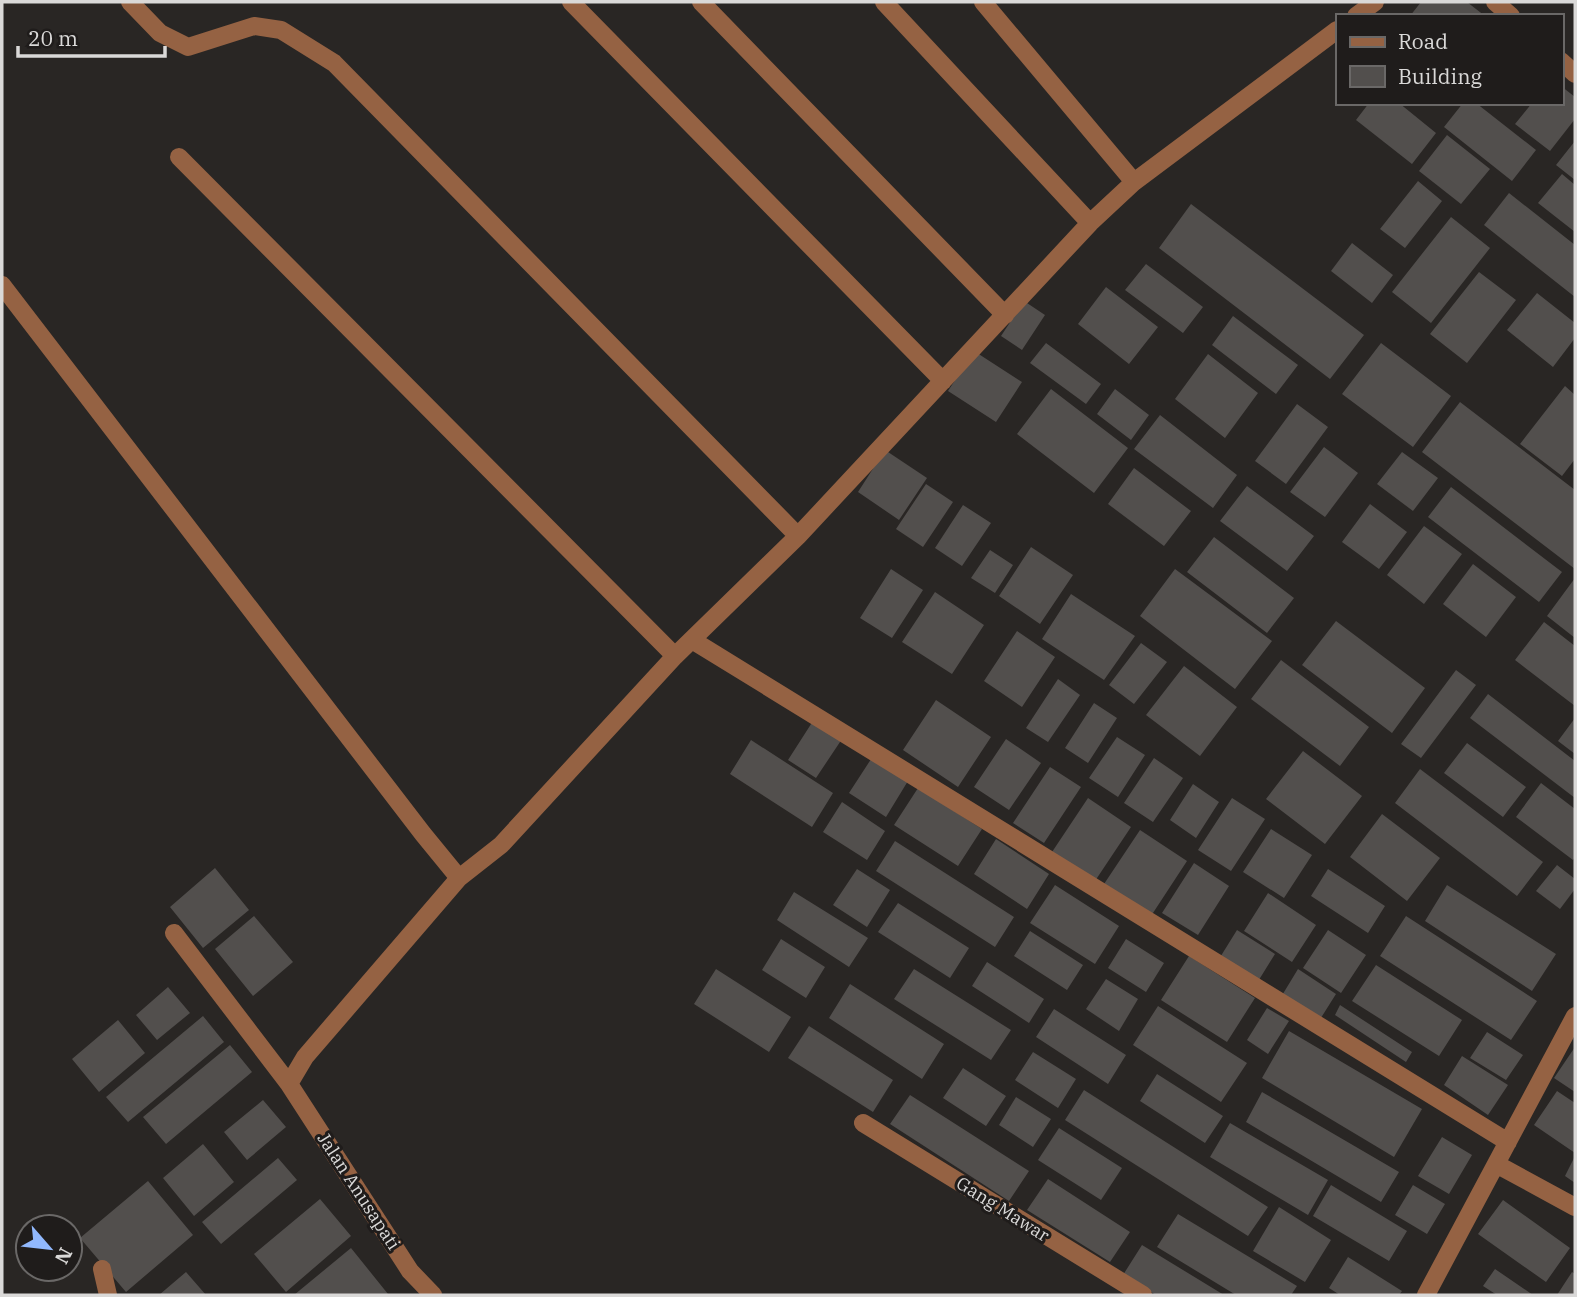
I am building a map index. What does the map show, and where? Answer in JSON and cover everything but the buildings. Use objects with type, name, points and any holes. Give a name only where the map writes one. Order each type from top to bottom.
[{"type":"street","points":[[130,2],[160,33],[188,47],[254,26],[281,30],[334,63],[798,536]]},
{"type":"street","points":[[571,2],[943,381]]},
{"type":"street","points":[[701,2],[1005,315]]},
{"type":"street","points":[[884,2],[1090,223]]},
{"type":"street","points":[[983,2],[1134,182]]},
{"type":"street","points":[[1359,14],[1374,2]]},
{"type":"street","points":[[1495,2],[1509,14]]},
{"type":"street","points":[[289,1084],[305,1057],[459,877],[501,845],[675,656],[798,536],[1090,223],[1134,182],[1336,31]]},
{"type":"street","points":[[179,157],[675,656]]},
{"type":"street","points":[[2,285],[423,834],[459,877]]},
{"type":"street","points":[[692,640],[1508,1142]]},
{"type":"street","name":"Jalan Anusapati","points":[[174,933],[289,1084],[410,1270],[433,1295]]},
{"type":"street","points":[[1426,1295],[1575,1016]]},
{"type":"street","name":"Gang Mawar","points":[[863,1122],[1143,1295]]},
{"type":"street","points":[[1496,1164],[1575,1207]]},
{"type":"street","points":[[102,1269],[108,1295]]}]
